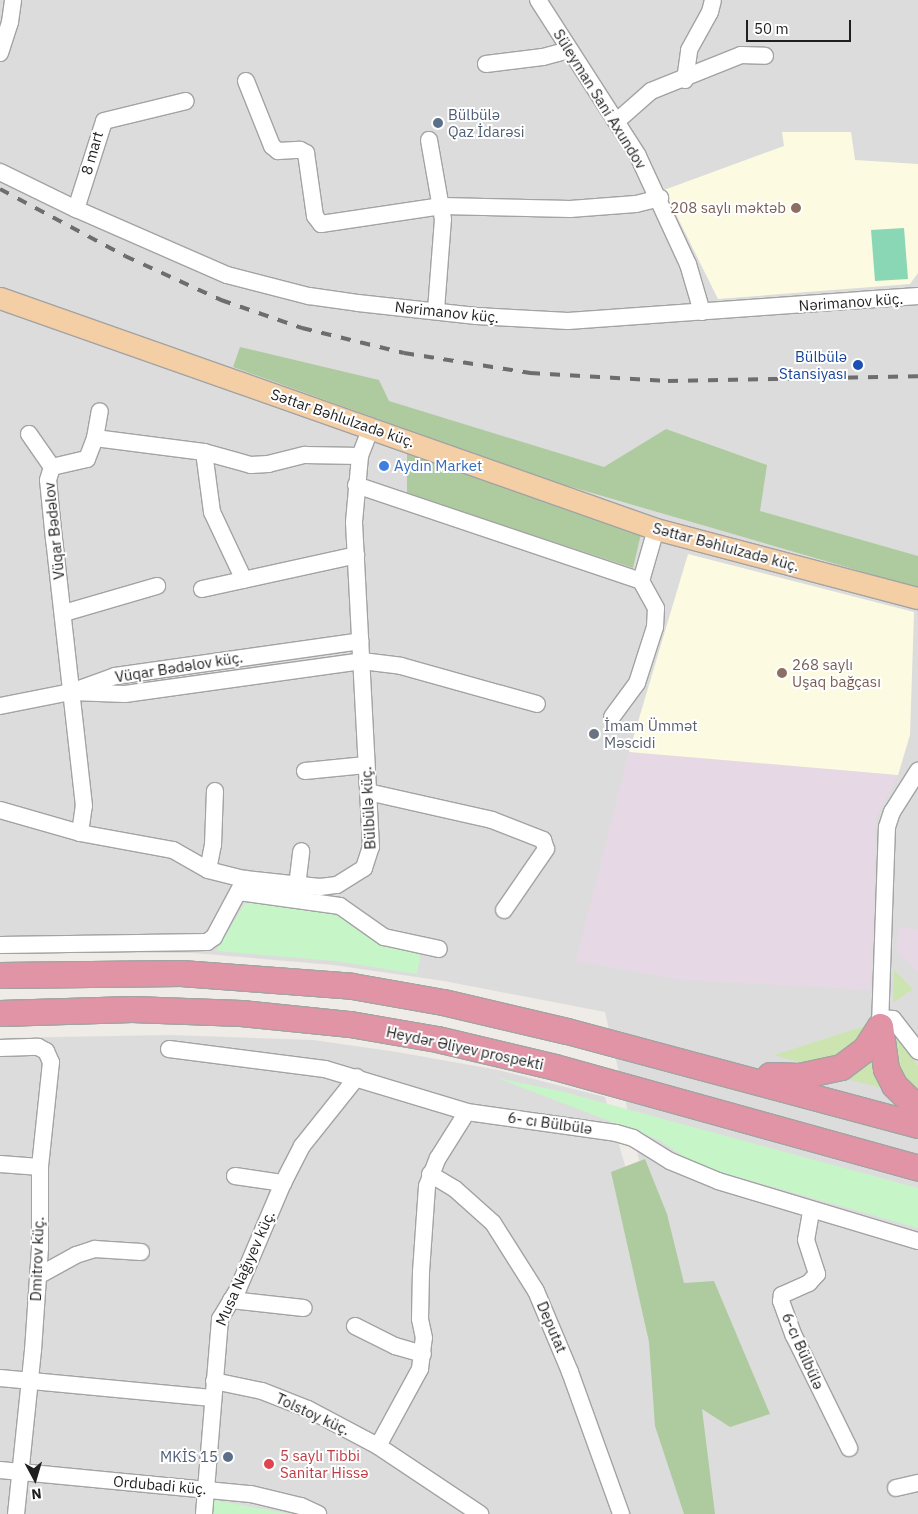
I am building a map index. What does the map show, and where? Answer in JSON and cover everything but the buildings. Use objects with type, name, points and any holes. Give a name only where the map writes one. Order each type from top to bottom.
[{"type":"highway","points":[[0,975],[162,972],[352,986],[452,1004],[704,1066],[918,1125]]},
{"type":"highway","name":"Heydər Əliyev prospekti","points":[[0,1012],[171,1011],[241,1014],[360,1025],[437,1039],[555,1067],[918,1168]]},
{"type":"highway","points":[[704,1066],[771,1075],[823,1073],[854,1058],[880,1022]]},
{"type":"highway","points":[[880,1022],[886,1069],[894,1085],[918,1108]]},
{"type":"main road","name":"Səttar Bəhlulzadə küç.","points":[[0,298],[656,529],[918,598]]},
{"type":"street","points":[[0,53],[10,22],[13,0]]},
{"type":"street","name":"Süleyman Sani Axundov","points":[[538,0],[617,121],[660,198],[688,264],[702,312]]},
{"type":"street","points":[[685,80],[689,50],[710,12],[713,0]]},
{"type":"street","points":[[486,64],[536,59],[569,50]]},
{"type":"street","points":[[617,121],[642,96],[685,80],[741,55],[765,56]]},
{"type":"street","points":[[246,81],[272,146],[278,151],[300,150],[306,154],[316,221],[321,224],[442,206],[570,208],[636,204],[660,198]]},
{"type":"street","name":"8 mart","points":[[76,209],[104,121],[186,101]]},
{"type":"street","points":[[429,140],[442,206],[436,311]]},
{"type":"street","name":"Nərimanov küç.","points":[[0,172],[76,209],[227,275],[254,284],[319,297],[436,311],[568,321],[918,296]]},
{"type":"street","points":[[100,411],[95,438],[204,452],[251,464],[268,464],[305,455],[360,456]]},
{"type":"street","name":"Bülbülə küç.","points":[[0,810],[80,833],[173,850],[208,870],[242,886],[337,885],[364,868],[371,847],[356,555],[356,485],[360,456],[371,428]]},
{"type":"street","points":[[29,434],[52,467]]},
{"type":"street","name":"Vüqar Bədəlov","points":[[80,833],[84,806],[48,480],[52,467],[87,459],[95,438]]},
{"type":"street","points":[[204,452],[212,512],[244,580]]},
{"type":"street","points":[[356,485],[642,581]]},
{"type":"street","points":[[612,717],[637,683],[655,627],[656,608],[642,581],[656,529]]},
{"type":"street","points":[[202,590],[356,555]]},
{"type":"street","points":[[64,613],[157,586]]},
{"type":"street","name":"Vüqar Bədəlov küç.","points":[[0,706],[71,692],[115,676],[361,641]]},
{"type":"street","points":[[71,692],[125,694],[362,661],[401,666],[537,704]]},
{"type":"street","points":[[305,771],[366,765]]},
{"type":"street","points":[[918,771],[892,812],[887,827],[880,1022],[893,1019],[918,1051]]},
{"type":"street","points":[[208,870],[213,846],[214,791]]},
{"type":"street","points":[[368,792],[492,820],[542,840],[546,849],[504,910]]},
{"type":"street","points":[[297,886],[301,851]]},
{"type":"street","points":[[0,945],[207,942],[214,937],[242,886],[340,906],[384,937],[439,949]]},
{"type":"street","name":"Dmitrov küç.","points":[[0,1048],[38,1047],[46,1051],[51,1062],[40,1167],[38,1276],[18,1472],[16,1514]]},
{"type":"street","name":"6- cı Bülbülə","points":[[169,1049],[325,1069],[357,1077],[467,1112],[616,1133],[633,1138],[670,1162],[718,1181],[811,1212],[918,1242]]},
{"type":"street","name":"Musa Nağıyev küç.","points":[[204,1514],[216,1337],[220,1319],[231,1300],[283,1182],[302,1146],[357,1077]]},
{"type":"street","points":[[378,1446],[420,1369],[423,1354],[421,1272],[430,1174],[467,1112]]},
{"type":"street","points":[[0,1164],[40,1167]]},
{"type":"street","name":"Deputat","points":[[430,1174],[455,1189],[493,1223],[536,1290],[570,1372],[621,1514]]},
{"type":"street","points":[[235,1176],[283,1182]]},
{"type":"street","name":"6-cı Bülbülə","points":[[811,1212],[806,1240],[817,1274],[809,1283],[782,1295],[782,1302],[794,1336],[849,1448]]},
{"type":"street","points":[[38,1276],[76,1255],[95,1250],[141,1252]]},
{"type":"street","points":[[231,1300],[304,1308]]},
{"type":"street","points":[[355,1326],[394,1346],[423,1354]]},
{"type":"street","points":[[0,1378],[28,1379],[212,1398]]},
{"type":"street","name":"Tolstoy küç.","points":[[214,1381],[262,1392],[308,1409],[378,1446],[480,1514]]},
{"type":"street","name":"Ordubadi küç.","points":[[0,1470],[275,1497],[318,1514]]},
{"type":"street","points":[[896,1488],[918,1483]]},
{"type":"shaded area","points":[[0,0],[918,0],[918,1514],[706,1514],[661,1255],[605,1012],[444,981],[333,965],[194,953],[0,953]]},
{"type":"shaded area","name":"208 saylı məktəb","points":[[782,132],[851,132],[855,160],[918,164],[918,273],[910,284],[718,299],[664,190],[784,146]]},
{"type":"shaded area","name":"268 saylı Uşaq bağçası","points":[[688,554],[914,612],[910,735],[898,775],[629,752]]},
{"type":"shaded area","points":[[629,752],[898,775],[876,818],[871,990],[676,979],[576,961]]},
{"type":"shaded area","points":[[899,927],[918,929],[918,972],[897,952]]},
{"type":"shaded area","points":[[170,1035],[313,1040],[397,1052],[498,1070],[605,1097],[652,1258],[697,1514],[0,1514],[0,1038]]},
{"type":"green space","points":[[904,228],[908,279],[875,281],[871,230]]},
{"type":"green space","points":[[240,347],[379,380],[389,401],[604,467],[666,429],[767,465],[760,511],[918,556],[918,588],[551,481],[233,367]]},
{"type":"green space","points":[[407,454],[641,534],[633,568],[407,494]]},
{"type":"green space","points":[[255,898],[342,912],[421,952],[417,974],[335,961],[216,951],[245,903]]},
{"type":"green space","points":[[894,970],[913,989],[893,1003]]},
{"type":"green space","points":[[868,1025],[848,1053],[812,1066],[774,1055]]},
{"type":"green space","points":[[891,1035],[900,1038],[918,1066],[918,1097],[897,1075]]},
{"type":"green space","points":[[876,1043],[889,1090],[835,1076]]},
{"type":"green space","points":[[497,1078],[564,1092],[918,1188],[918,1228],[696,1165],[659,1140]]},
{"type":"green space","points":[[645,1159],[667,1214],[684,1283],[714,1281],[770,1414],[730,1427],[702,1409],[715,1514],[684,1514],[655,1426],[649,1342],[611,1172]]},
{"type":"green space","points":[[213,1500],[291,1514],[212,1514]]},
{"type":"railway","points":[[0,189],[125,256],[221,300],[302,328],[404,353],[530,373],[668,381],[918,376]]},
{"type":"place","name":"Bülbülə Qaz İdarəsi","points":[[438,123]]},
{"type":"place","name":"208 saylı məktəb","points":[[796,208]]},
{"type":"place","name":"Bülbülə Stansiyası","points":[[858,365]]},
{"type":"place","name":"Aydın Market","points":[[384,466]]},
{"type":"place","name":"268 saylı Uşaq bağçası","points":[[782,673]]},
{"type":"place","name":"İmam Ümmət Məscidi","points":[[594,734]]},
{"type":"place","name":"MKİS 15","points":[[228,1457]]},
{"type":"place","name":"5 saylı Tibbi Sanitar Hissə","points":[[269,1464]]}]
